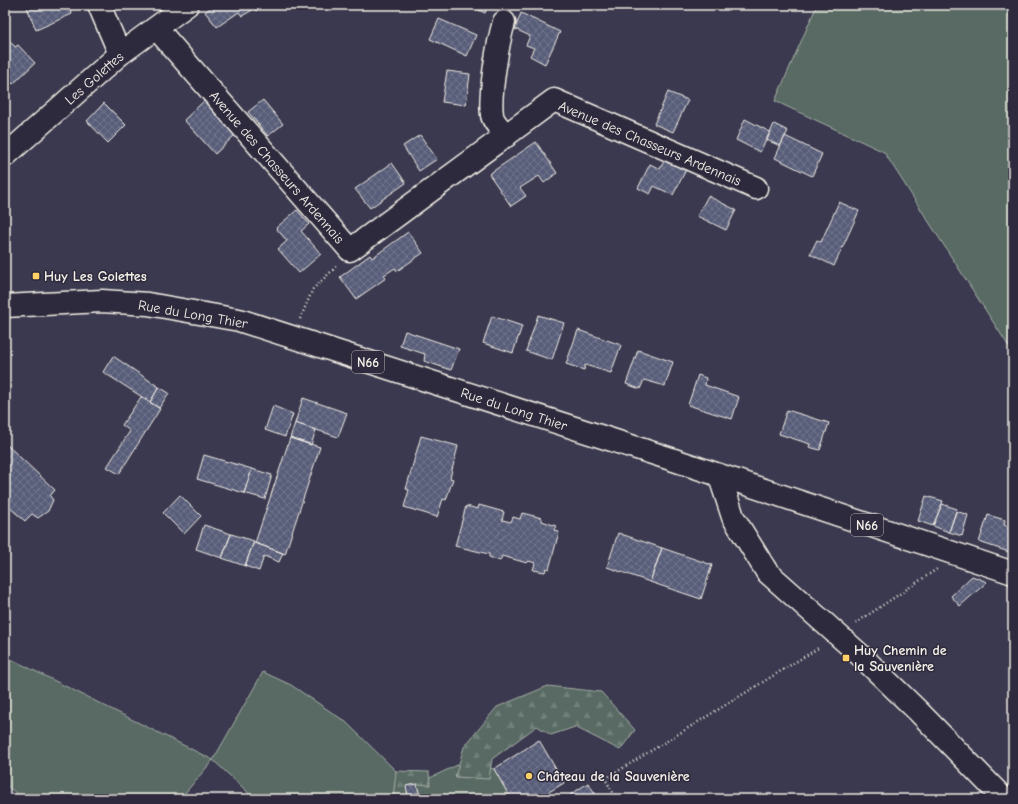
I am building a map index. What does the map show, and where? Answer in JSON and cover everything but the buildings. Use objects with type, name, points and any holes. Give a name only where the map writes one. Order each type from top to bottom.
[{"type":"street","points":[[99,5],[120,54]]},
{"type":"street","name":"Les Golettes","points":[[5,156],[120,54],[157,29],[187,5]]},
{"type":"street","points":[[504,22],[499,37],[492,102],[492,117],[506,136]]},
{"type":"street","name":"Avenue des Chasseurs Ardennais","points":[[157,29],[350,250],[554,100],[756,188]]},
{"type":"street","name":"Rue du Long Thier","points":[[5,306],[102,301],[148,304],[239,320],[670,459],[720,477],[1013,573]]},
{"type":"street","points":[[720,477],[733,517],[767,572],[838,635],[918,711],[1004,799]]},
{"type":"path","points":[[293,337],[313,289],[322,278],[342,262],[350,250]]},
{"type":"path","points":[[617,799],[605,780],[838,635],[959,555]]},
{"type":"green space","points":[[817,5],[1006,5],[1013,29],[1013,353],[884,152],[775,101]]},
{"type":"green space","points":[[5,656],[213,760],[180,799],[23,799],[5,784]]},
{"type":"green space","points":[[263,672],[291,685],[346,722],[399,774],[394,799],[255,799],[213,760]]},
{"type":"green space","points":[[548,686],[601,692],[635,730],[620,750],[575,727],[551,735],[537,726],[492,759],[489,779],[455,777],[464,747],[497,707]]},
{"type":"green space","points":[[466,761],[494,769],[511,799],[409,799],[408,796],[419,793],[417,784]]},
{"type":"green space","points":[[396,771],[429,772],[430,785],[417,784],[407,786],[409,799],[393,799]]},
{"type":"place","name":"Huy Les Golettes","points":[[36,276]]},
{"type":"place","name":"Huy Chemin de la Sauvenière","points":[[846,658]]},
{"type":"place","name":"Château de la Sauvenière","points":[[529,776]]}]
